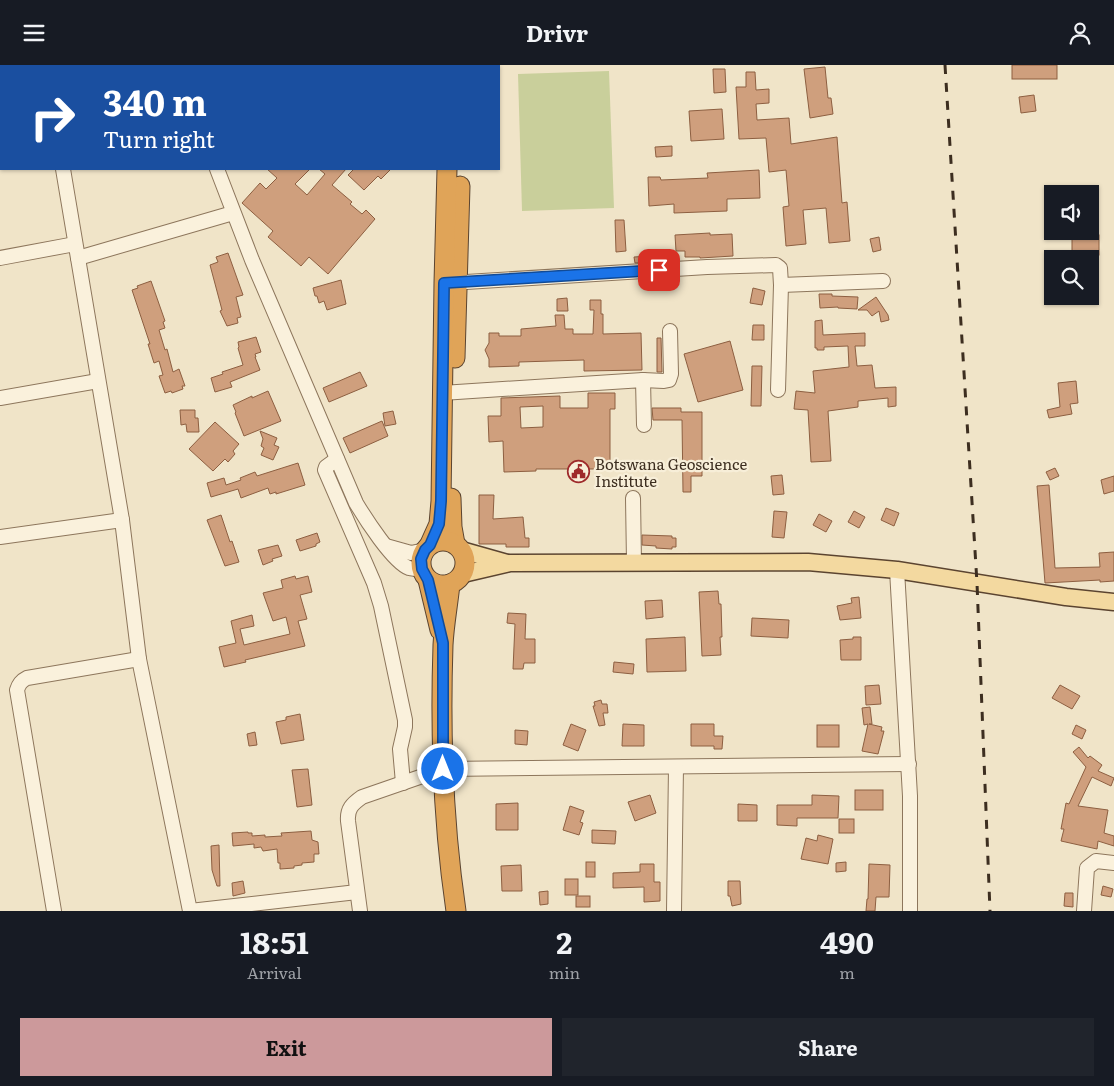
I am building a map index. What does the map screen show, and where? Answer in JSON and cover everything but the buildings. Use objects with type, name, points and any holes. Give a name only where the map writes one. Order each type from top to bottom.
[{"type":"highway","points":[[447,170],[451,283]]},
{"type":"highway","points":[[443,643],[421,559],[439,524],[448,393],[451,283],[460,170]]},
{"type":"highway","points":[[448,393],[451,503],[458,547],[465,557],[466,566],[457,579],[443,643],[445,829],[456,911]]},
{"type":"highway","points":[[427,547],[438,541],[447,541],[458,547]]},
{"type":"highway","points":[[425,575],[435,584],[442,585],[457,579]]},
{"type":"main road","points":[[458,547],[510,563]]},
{"type":"main road","points":[[457,579],[510,563],[808,562],[897,570],[1066,597],[1114,602]]},
{"type":"street","points":[[63,170],[122,520],[139,659],[190,911],[357,892]]},
{"type":"street","points":[[217,170],[233,213],[337,459],[363,515],[386,546],[403,564],[425,575]]},
{"type":"street","points":[[78,258],[233,213]]},
{"type":"street","points":[[0,258],[75,244]]},
{"type":"street","points":[[451,283],[689,268],[773,265],[780,268],[782,285],[778,390]]},
{"type":"street","points":[[782,285],[882,281]]},
{"type":"street","points":[[448,393],[643,380],[669,380],[671,374],[670,331]]},
{"type":"street","points":[[643,380],[644,425]]},
{"type":"street","points":[[0,398],[98,381]]},
{"type":"street","points":[[337,459],[326,467],[325,470],[378,595],[405,720],[400,749],[404,783]]},
{"type":"street","points":[[633,498],[634,562]]},
{"type":"street","points":[[0,537],[122,520]]},
{"type":"street","points":[[386,546],[411,553],[427,547]]},
{"type":"street","points":[[897,570],[909,764],[911,832],[910,911]]},
{"type":"street","points":[[54,911],[17,691],[18,686],[21,681],[27,678],[139,659]]},
{"type":"street","points":[[360,911],[348,809],[355,801],[362,797],[443,769],[909,764]]},
{"type":"street","points":[[674,911],[676,767]]},
{"type":"street","points":[[1084,911],[1087,868],[1096,861],[1114,863]]},
{"type":"green space","points":[[609,71],[614,208],[522,211],[518,74]]},
{"type":"railway","points":[[945,65],[977,583],[990,911]]},
{"type":"place","name":"Botswana Geoscience Institute","points":[[579,472]]},
{"type":"route","points":[[443,769],[443,643],[428,580],[422,569],[421,559],[425,550],[430,545],[439,524],[441,501],[444,283],[659,270]]}]
